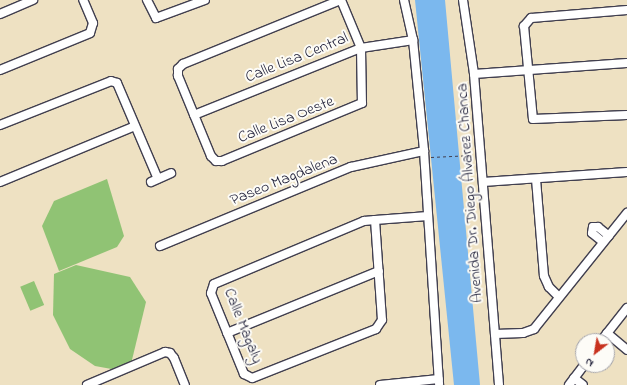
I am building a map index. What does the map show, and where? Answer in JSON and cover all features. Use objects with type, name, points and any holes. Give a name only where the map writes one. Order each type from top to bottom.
[{"type":"street","points":[[0,14],[33,0]]},
{"type":"street","points":[[0,70],[90,33],[93,23],[83,0]]},
{"type":"street","points":[[147,0],[156,18],[205,0]]},
{"type":"street","points":[[194,115],[178,76],[178,69],[183,64],[341,0],[361,48]]},
{"type":"street","points":[[385,384],[439,382],[428,216],[426,154],[413,40],[404,0]]},
{"type":"street","name":"Avenida Dr. Diego Álvarez Chanca","points":[[463,0],[474,74],[498,385]]},
{"type":"street","points":[[627,10],[532,18],[524,26],[533,119],[627,115]]},
{"type":"street","name":"Calle Lisa Central","points":[[194,115],[361,48],[413,40]]},
{"type":"street","name":"Calle Lisa Oeste","points":[[194,115],[211,156],[216,161],[265,144],[362,103],[361,48]]},
{"type":"street","points":[[474,74],[627,63]]},
{"type":"street","points":[[0,125],[110,81],[116,83],[135,126],[154,180],[171,173]]},
{"type":"street","points":[[0,182],[135,126]]},
{"type":"street","name":"Paseo Magdalena","points":[[160,246],[351,167],[426,154]]},
{"type":"street","points":[[483,182],[627,172]]},
{"type":"street","points":[[536,179],[544,276],[549,287],[560,297]]},
{"type":"street","points":[[495,334],[523,333],[534,329],[627,213]]},
{"type":"street","name":"Calle Magaly","points":[[375,220],[382,320],[376,329],[252,378],[244,374],[211,293],[214,284],[364,221],[375,220],[428,216]]},
{"type":"street","points":[[227,333],[379,271]]},
{"type":"street","points":[[607,333],[627,308]]},
{"type":"street","points":[[615,340],[627,350]]},
{"type":"street","points":[[87,385],[165,352],[170,353],[174,358],[185,385]]},
{"type":"street","points":[[569,385],[578,373]]},
{"type":"street","points":[[574,378],[583,385]]},
{"type":"path","points":[[426,154],[470,155]]},
{"type":"green space","points":[[107,179],[124,236],[117,247],[59,271],[42,226],[54,201]]},
{"type":"green space","points":[[76,265],[130,277],[146,302],[131,364],[117,370],[95,366],[70,349],[53,315],[54,274]]},
{"type":"green space","points":[[34,281],[44,305],[30,311],[20,287]]},
{"type":"water","points":[[415,0],[445,0],[480,385],[454,385]]}]
